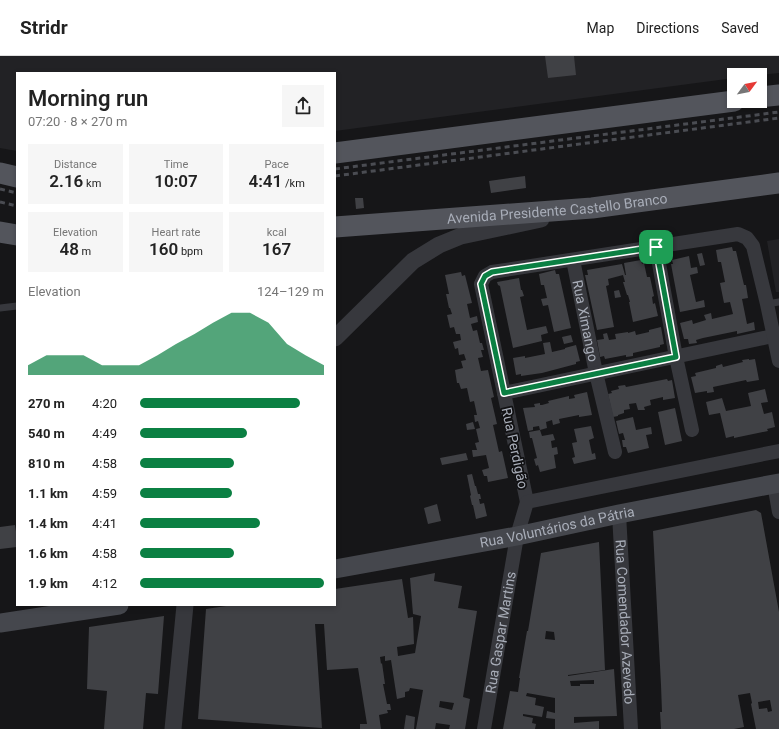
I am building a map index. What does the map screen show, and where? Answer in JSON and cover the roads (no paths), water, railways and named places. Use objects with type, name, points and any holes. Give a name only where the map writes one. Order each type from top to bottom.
[{"type":"main road","points":[[767,96],[779,95]]},
{"type":"main road","points":[[336,153],[727,102]]},
{"type":"main road","points":[[0,173],[16,177]]},
{"type":"main road","name":"Avenida Presidente Castello Branco","points":[[336,227],[592,208],[779,184]]},
{"type":"main road","points":[[0,232],[16,235]]},
{"type":"main road","name":"Rua Voluntários da Pátria","points":[[336,569],[517,536],[776,483]]},
{"type":"main road","points":[[0,623],[112,606]]},
{"type":"street","points":[[336,337],[413,261],[439,244],[461,236],[592,208]]},
{"type":"street","points":[[573,260],[738,234],[747,238],[753,246],[773,303],[773,336],[779,361]]},
{"type":"street","points":[[656,247],[676,357],[692,430]]},
{"type":"street","name":"Rua Perdigão","points":[[526,502],[481,284],[485,276],[492,272],[573,260]]},
{"type":"street","name":"Rua Ximango","points":[[573,260],[596,373],[615,452]]},
{"type":"street","points":[[504,393],[773,336]]},
{"type":"street","points":[[526,502],[779,450]]},
{"type":"street","points":[[776,483],[779,512]]},
{"type":"street","name":"Rua Gaspar Martins","points":[[484,729],[517,536],[526,502]]},
{"type":"street","name":"Rua Comendador Azevedo","points":[[619,514],[631,729]]},
{"type":"street","points":[[173,729],[185,606]]},
{"type":"lane","points":[[0,308],[16,306]]},
{"type":"railway","points":[[336,169],[779,112]]},
{"type":"railway","points":[[336,176],[779,118]]},
{"type":"railway","points":[[0,189],[16,193]]},
{"type":"railway","points":[[0,202],[16,206]]}]
